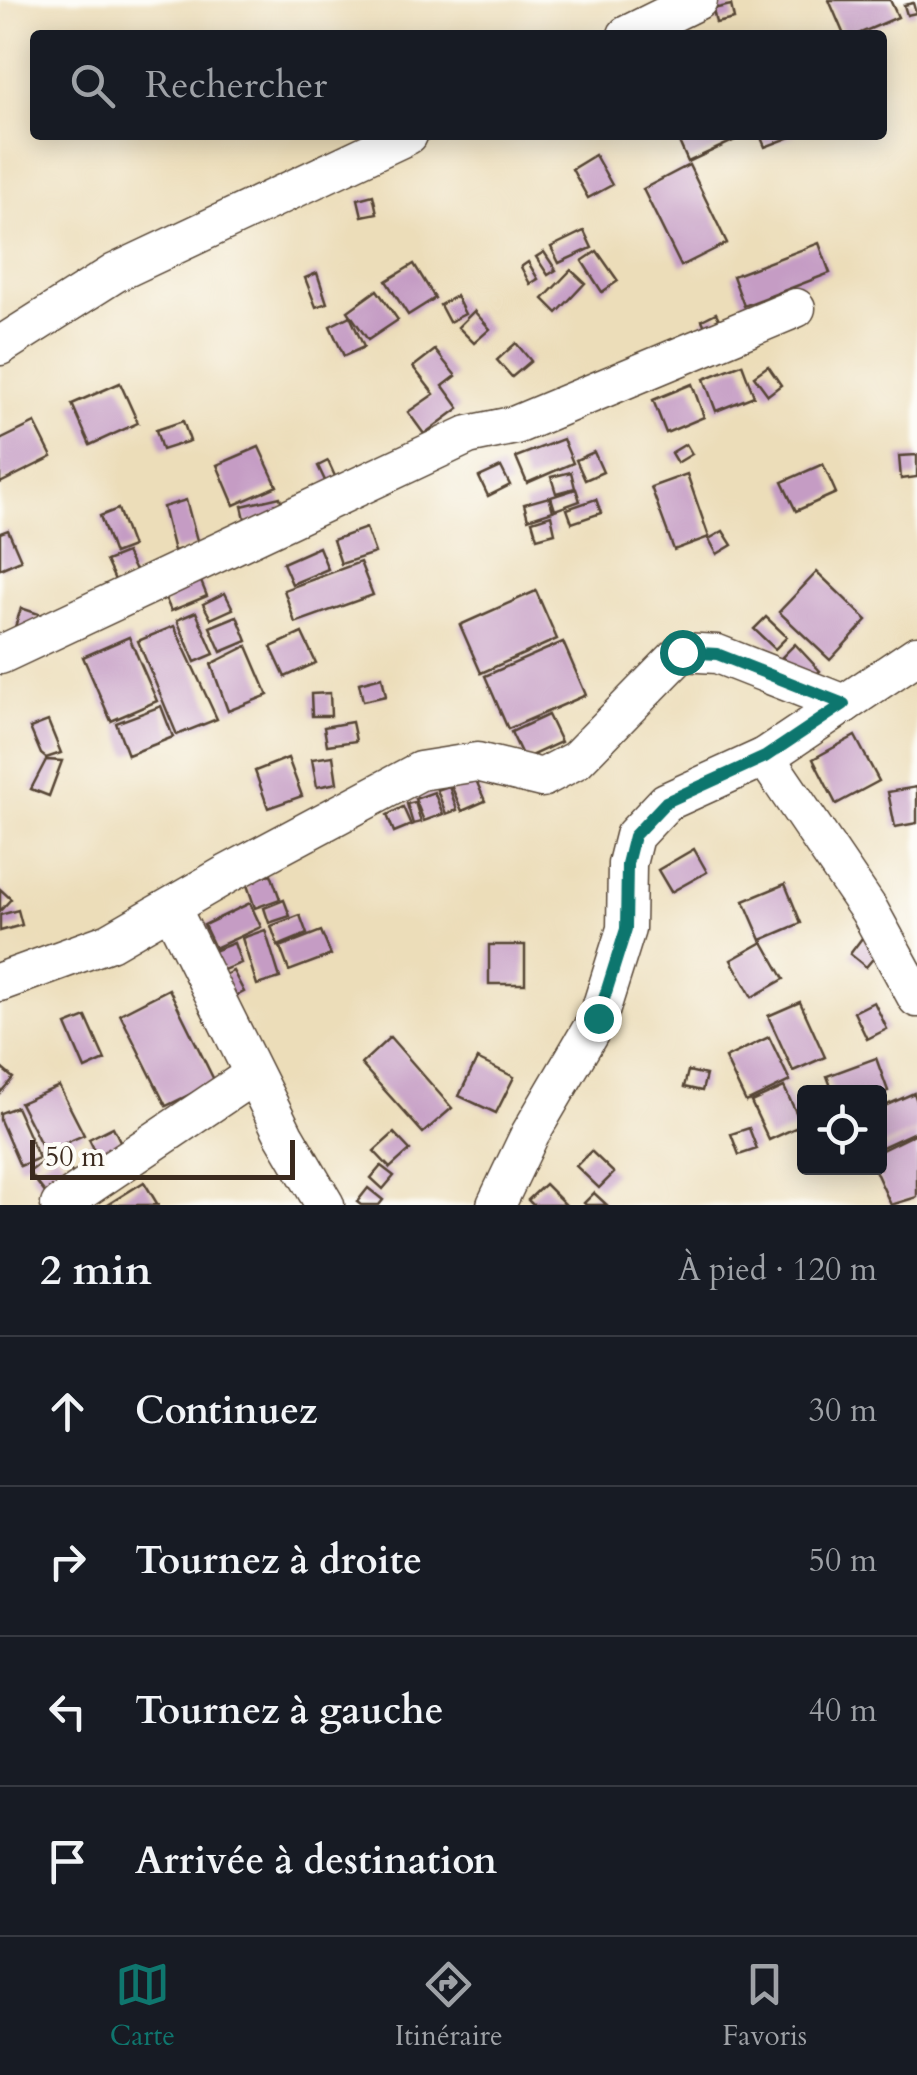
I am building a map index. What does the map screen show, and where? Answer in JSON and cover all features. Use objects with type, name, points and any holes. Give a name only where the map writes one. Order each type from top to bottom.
[{"type":"street","points":[[637,30],[698,0]]},
{"type":"street","points":[[0,346],[115,273],[397,140]]},
{"type":"street","points":[[0,655],[468,435],[516,425],[796,308]]},
{"type":"street","points":[[0,982],[110,942],[420,771],[477,762],[542,778],[576,760],[682,652],[717,654],[844,704]]},
{"type":"street","points":[[496,1205],[530,1134],[598,1018],[626,929],[627,864],[634,836],[666,802],[765,757],[917,655]]},
{"type":"street","points":[[765,757],[869,910],[917,998]]},
{"type":"street","points":[[171,908],[284,1136],[325,1205]]},
{"type":"street","points":[[60,1205],[253,1074]]},
{"type":"building","points":[[829,0],[890,0],[898,17],[868,30],[842,30]]},
{"type":"building","points":[[913,3],[916,13],[907,15],[904,5]]},
{"type":"building","points":[[731,5],[734,19],[716,23],[713,9]]},
{"type":"building","points":[[678,140],[735,140],[688,162]]},
{"type":"building","points":[[762,140],[783,140],[765,147]]},
{"type":"building","points":[[595,155],[612,185],[588,198],[572,169]]},
{"type":"building","points":[[689,165],[727,243],[681,266],[643,189]]},
{"type":"building","points":[[373,195],[377,213],[362,216],[358,199]]},
{"type":"building","points":[[584,231],[592,248],[559,263],[551,247]]},
{"type":"building","points":[[819,243],[830,273],[744,306],[733,276]]},
{"type":"building","points":[[597,251],[618,281],[602,292],[582,261]]},
{"type":"building","points":[[544,252],[556,270],[548,275],[536,257]]},
{"type":"building","points":[[528,262],[538,279],[530,284],[521,267]]},
{"type":"building","points":[[414,264],[435,298],[408,315],[386,281]]},
{"type":"building","points":[[571,270],[585,283],[557,313],[543,299]]},
{"type":"building","points":[[317,273],[327,303],[316,307],[305,278]]},
{"type":"building","points":[[377,290],[398,320],[368,340],[348,311]]},
{"type":"building","points":[[456,296],[465,314],[449,322],[440,305]]},
{"type":"building","points":[[474,311],[490,329],[474,343],[458,327]]},
{"type":"building","points":[[716,313],[721,323],[707,331],[702,320]]},
{"type":"building","points":[[350,316],[364,347],[344,356],[330,326]]},
{"type":"building","points":[[516,343],[531,361],[512,377],[497,360]]},
{"type":"building","points":[[435,350],[456,376],[443,386],[459,408],[424,434],[408,412],[434,394],[413,367]]},
{"type":"building","points":[[742,364],[754,396],[716,411],[704,379]]},
{"type":"building","points":[[768,366],[781,385],[768,395],[754,376]]},
{"type":"building","points":[[120,383],[138,423],[90,445],[72,404]]},
{"type":"building","points":[[692,384],[704,417],[666,433],[653,400]]},
{"type":"building","points":[[183,421],[190,441],[162,450],[156,430]]},
{"type":"building","points":[[35,423],[52,457],[0,483],[0,440]]},
{"type":"building","points":[[563,439],[573,463],[527,483],[516,457]]},
{"type":"building","points":[[686,444],[692,454],[677,463],[671,453]]},
{"type":"building","points":[[259,447],[277,486],[234,505],[217,465]]},
{"type":"building","points":[[594,452],[603,472],[585,480],[576,460]]},
{"type":"building","points":[[917,455],[917,477],[901,479],[899,456]]},
{"type":"building","points":[[328,461],[339,485],[329,489],[318,466]]},
{"type":"building","points":[[823,464],[836,493],[796,511],[782,482]]},
{"type":"building","points":[[501,467],[510,485],[488,496],[479,477]]},
{"type":"building","points":[[571,472],[575,488],[556,493],[551,477]]},
{"type":"building","points":[[687,474],[709,537],[674,550],[651,487]]},
{"type":"building","points":[[576,489],[580,501],[555,510],[551,497]]},
{"type":"building","points":[[280,497],[284,514],[246,523],[242,506]]},
{"type":"building","points":[[549,497],[553,511],[528,519],[524,504]]},
{"type":"building","points":[[596,499],[601,513],[572,523],[567,509]]},
{"type":"building","points":[[186,500],[198,544],[174,551],[163,507]]},
{"type":"building","points":[[118,509],[132,547],[114,554],[100,516]]},
{"type":"building","points":[[551,515],[555,533],[537,538],[532,521]]},
{"type":"building","points":[[366,528],[375,553],[341,564],[333,540]]},
{"type":"building","points":[[8,530],[21,560],[0,569],[0,533]]},
{"type":"building","points":[[723,531],[732,545],[717,554],[709,539]]},
{"type":"building","points":[[319,547],[328,569],[292,584],[283,563]]},
{"type":"building","points":[[126,553],[136,573],[116,582],[106,561]]},
{"type":"building","points":[[360,562],[373,595],[295,623],[284,590]]},
{"type":"building","points":[[195,567],[207,596],[171,611],[159,583]]},
{"type":"building","points":[[817,572],[867,620],[830,660],[779,612]]},
{"type":"building","points":[[536,591],[557,639],[481,673],[460,625]]},
{"type":"building","points":[[225,593],[233,609],[211,619],[203,604]]},
{"type":"building","points":[[21,608],[39,614],[32,632],[15,627]]},
{"type":"building","points":[[196,612],[214,654],[195,662],[177,620]]},
{"type":"building","points":[[237,616],[247,641],[221,652],[210,627]]},
{"type":"building","points":[[766,617],[787,637],[775,649],[754,629]]},
{"type":"building","points":[[174,626],[217,719],[177,735],[138,641]]},
{"type":"building","points":[[302,633],[316,663],[285,677],[271,647]]},
{"type":"building","points":[[129,637],[157,701],[111,721],[83,657]]},
{"type":"building","points":[[563,642],[586,695],[508,729],[485,676]]},
{"type":"building","points":[[795,644],[820,671],[807,683],[782,657]]},
{"type":"building","points":[[247,646],[268,695],[228,711],[211,664]]},
{"type":"building","points":[[382,677],[386,696],[363,701],[359,683]]},
{"type":"building","points":[[330,693],[331,716],[312,716],[311,694]]},
{"type":"building","points":[[161,706],[173,737],[128,755],[116,723]]},
{"type":"building","points":[[548,715],[561,742],[524,759],[511,732]]},
{"type":"building","points":[[48,721],[61,753],[46,758],[30,728]]},
{"type":"building","points":[[352,722],[356,741],[327,745],[324,727]]},
{"type":"building","points":[[855,736],[879,781],[836,804],[813,759]]},
{"type":"building","points":[[333,756],[337,783],[317,787],[312,759]]},
{"type":"building","points":[[288,758],[302,796],[268,808],[255,771]]},
{"type":"building","points":[[46,760],[62,761],[49,796],[31,789]]},
{"type":"building","points":[[473,773],[485,801],[462,811],[450,783]]},
{"type":"building","points":[[449,786],[457,810],[446,814],[437,790]]},
{"type":"building","points":[[917,787],[917,823],[895,827],[888,792]]},
{"type":"building","points":[[434,792],[443,814],[424,821],[415,799]]},
{"type":"building","points":[[415,802],[421,822],[413,824],[407,804]]},
{"type":"building","points":[[403,807],[411,825],[394,832],[387,815]]},
{"type":"building","points":[[694,849],[707,872],[671,892],[658,870]]},
{"type":"building","points":[[271,874],[280,899],[255,908],[246,882]]},
{"type":"building","points":[[785,884],[801,923],[761,940],[744,901]]},
{"type":"building","points":[[0,889],[11,899],[0,911]]},
{"type":"building","points":[[284,900],[290,916],[269,923],[264,908]]},
{"type":"building","points":[[250,903],[261,927],[215,948],[204,925]]},
{"type":"building","points":[[18,910],[22,925],[0,931],[0,915]]},
{"type":"building","points":[[300,915],[307,934],[278,946],[271,926]]},
{"type":"building","points":[[265,930],[280,978],[257,985],[242,938]]},
{"type":"building","points":[[321,931],[331,955],[289,971],[280,947]]},
{"type":"building","points":[[865,934],[882,948],[866,967],[850,954]]},
{"type":"building","points":[[763,942],[784,979],[752,997],[731,960]]},
{"type":"building","points":[[234,943],[241,963],[221,971],[213,951]]},
{"type":"building","points":[[489,945],[525,945],[525,984],[489,984]]},
{"type":"building","points":[[233,971],[244,992],[230,999],[219,978]]},
{"type":"building","points":[[169,989],[215,1082],[166,1106],[120,1014]]},
{"type":"building","points":[[800,1002],[825,1057],[793,1071],[768,1016]]},
{"type":"building","points":[[874,1002],[887,1029],[867,1039],[854,1012]]},
{"type":"building","points":[[86,1017],[105,1060],[85,1069],[66,1025]]},
{"type":"building","points":[[390,1037],[452,1108],[423,1133],[361,1064]]},
{"type":"building","points":[[769,1037],[790,1081],[746,1102],[725,1058]]},
{"type":"building","points":[[876,1058],[886,1085],[830,1085],[827,1076]]},
{"type":"building","points":[[477,1059],[514,1077],[496,1113],[459,1096]]},
{"type":"building","points":[[0,1067],[13,1078],[0,1093]]},
{"type":"building","points":[[688,1071],[706,1075],[702,1091],[684,1087]]},
{"type":"building","points":[[59,1086],[84,1135],[45,1152],[20,1103]]},
{"type":"building","points":[[784,1087],[797,1114],[797,1127],[769,1140],[751,1102]]},
{"type":"building","points":[[914,1093],[917,1101],[917,1131],[887,1145],[887,1105]]},
{"type":"building","points":[[16,1107],[39,1158],[20,1166],[0,1120],[0,1113]]},
{"type":"building","points":[[113,1127],[123,1147],[99,1159],[89,1139]]},
{"type":"building","points":[[749,1128],[757,1149],[739,1155],[731,1134]]},
{"type":"building","points":[[394,1133],[410,1150],[390,1168],[374,1151]]},
{"type":"building","points":[[917,1133],[917,1197],[891,1205],[877,1175],[887,1175],[887,1148]]},
{"type":"building","points":[[591,1151],[614,1173],[599,1188],[576,1166]]},
{"type":"building","points":[[56,1152],[74,1175],[46,1194],[29,1172]]},
{"type":"building","points":[[381,1166],[394,1176],[383,1189],[371,1178]]},
{"type":"building","points":[[144,1182],[158,1205],[107,1205]]},
{"type":"building","points":[[545,1184],[566,1205],[533,1205],[528,1200]]},
{"type":"building","points":[[368,1188],[383,1200],[379,1205],[357,1202]]},
{"type":"building","points":[[594,1193],[607,1205],[586,1205]]},
{"type":"route","points":[[598,1018],[626,929],[627,864],[634,836],[666,802],[765,757],[844,704],[717,654],[682,652]]}]
